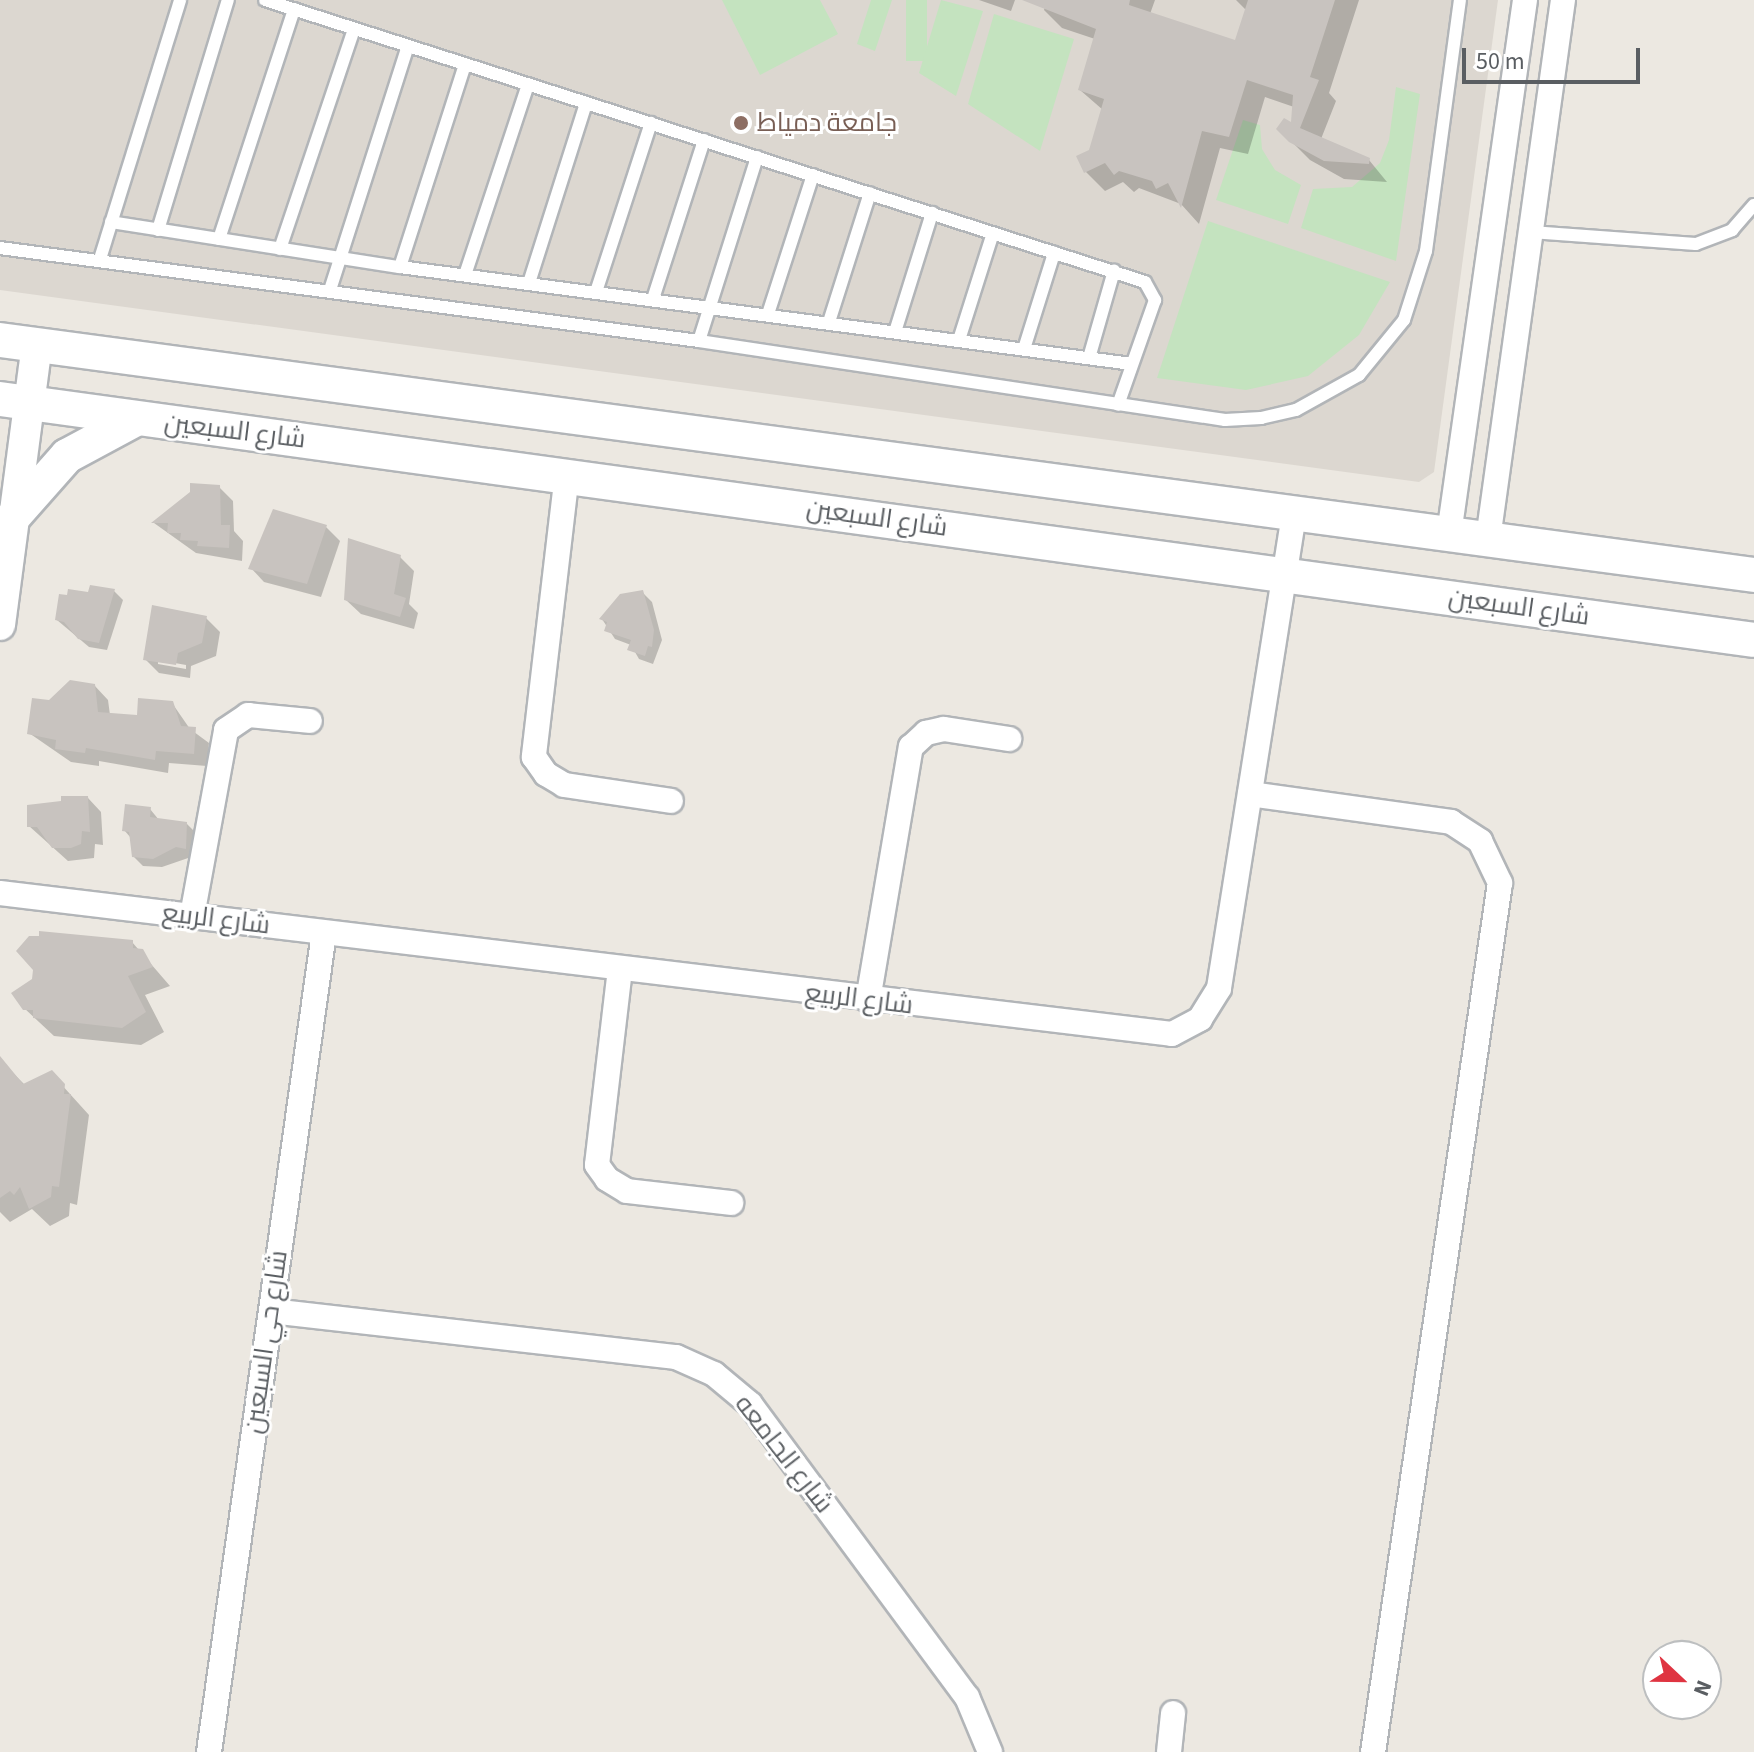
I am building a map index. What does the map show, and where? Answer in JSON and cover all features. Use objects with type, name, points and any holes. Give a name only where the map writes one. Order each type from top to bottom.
[{"type":"main road","points":[[0,340],[1754,575]]},
{"type":"main road","name":"شارع السبعين","points":[[15,402],[567,474],[1754,640]]},
{"type":"main road","points":[[14,516],[67,456],[137,419]]},
{"type":"street","points":[[1449,534],[1525,0]]},
{"type":"street","points":[[1488,539],[1563,0]]},
{"type":"street","points":[[0,625],[14,516],[15,402],[37,345]]},
{"type":"street","points":[[567,474],[534,757],[546,774],[564,785],[671,801]]},
{"type":"street","name":"شارع الربيع","points":[[0,893],[1158,1036],[1191,1026],[1209,1010],[1219,988],[1294,513]]},
{"type":"street","points":[[192,916],[226,730],[248,715],[310,721]]},
{"type":"street","points":[[868,1000],[911,747],[926,733],[944,729],[1009,739]]},
{"type":"street","points":[[1250,794],[1451,822],[1480,841],[1500,883],[1373,1752]]},
{"type":"street","name":"شارع حي السبعين","points":[[209,1752],[324,933]]},
{"type":"street","points":[[620,969],[597,1165],[607,1179],[627,1191],[731,1203]]},
{"type":"street","name":"شارع الجامعه","points":[[271,1311],[676,1357],[714,1374],[750,1404],[967,1697],[990,1752]]},
{"type":"street","points":[[1169,1752],[1173,1713]]},
{"type":"lane","points":[[100,259],[180,0]]},
{"type":"lane","points":[[158,230],[228,0]]},
{"type":"lane","points":[[265,0],[1145,282],[1156,295],[1118,405]]},
{"type":"lane","points":[[0,248],[699,341],[1225,420],[1261,418],[1329,396],[1384,350],[1420,280],[1460,0]]},
{"type":"lane","points":[[219,239],[294,9]]},
{"type":"lane","points":[[280,249],[354,29]]},
{"type":"lane","points":[[330,290],[408,46]]},
{"type":"lane","points":[[400,267],[465,64]]},
{"type":"lane","points":[[465,275],[528,84]]},
{"type":"lane","points":[[529,283],[586,103]]},
{"type":"lane","points":[[596,292],[651,123]]},
{"type":"lane","points":[[653,299],[704,140]]},
{"type":"lane","points":[[699,341],[757,157]]},
{"type":"lane","points":[[768,314],[813,175]]},
{"type":"lane","points":[[829,322],[870,193]]},
{"type":"lane","points":[[1531,232],[1696,244],[1732,230],[1754,205]]},
{"type":"lane","points":[[895,332],[932,213]]},
{"type":"lane","points":[[111,222],[400,267],[1132,364]]},
{"type":"lane","points":[[959,340],[993,233]]},
{"type":"lane","points":[[1024,349],[1054,253]]},
{"type":"lane","points":[[1089,358],[1114,271]]},
{"type":"shaded area","name":"جامعة دمياط","points":[[0,0],[1498,0],[1434,472],[1419,482],[0,290]]},
{"type":"green space","points":[[722,0],[820,0],[838,34],[760,75]]},
{"type":"green space","points":[[871,0],[892,0],[875,51],[857,44]]},
{"type":"green space","points":[[906,0],[927,0],[927,61],[906,61]]},
{"type":"green space","points":[[941,0],[983,11],[956,96],[919,73]]},
{"type":"green space","points":[[994,14],[1074,39],[1040,151],[968,104]]},
{"type":"green space","points":[[1396,87],[1420,94],[1396,261],[1301,228],[1313,189],[1352,187],[1380,163],[1389,140]]},
{"type":"green space","points":[[1243,120],[1260,125],[1262,149],[1275,170],[1301,185],[1288,224],[1216,200]]},
{"type":"green space","points":[[1208,221],[1390,282],[1359,335],[1308,376],[1246,390],[1157,378]]},
{"type":"building","points":[[1022,0],[1130,0],[1129,5],[1235,40],[1248,0],[1335,0],[1310,77],[1319,80],[1300,128],[1370,158],[1369,164],[1324,161],[1289,142],[1276,129],[1284,118],[1291,122],[1293,95],[1247,80],[1229,137],[1202,131],[1181,208],[1168,183],[1156,189],[1152,181],[1119,171],[1114,175],[1105,163],[1084,173],[1076,156],[1089,150],[1104,99],[1078,90],[1096,29]]},
{"type":"building","points":[[190,483],[220,485],[221,525],[230,525],[229,548],[197,546],[198,541],[180,540],[181,533],[167,533],[168,523],[151,523],[190,492]]},
{"type":"building","points":[[273,509],[327,525],[307,584],[248,569]]},
{"type":"building","points":[[348,538],[401,555],[394,594],[406,598],[400,617],[344,600]]},
{"type":"building","points":[[90,585],[115,589],[99,643],[78,639],[64,622],[55,620],[59,594],[67,595],[68,589],[88,592]]},
{"type":"building","points":[[643,590],[654,630],[652,647],[648,646],[645,656],[627,650],[631,640],[604,631],[607,622],[599,619],[620,594]]},
{"type":"building","points":[[152,605],[207,616],[202,643],[178,653],[176,665],[143,660]]},
{"type":"building","points":[[70,680],[95,684],[98,712],[137,715],[138,698],[173,701],[181,726],[196,727],[194,754],[156,751],[155,760],[86,748],[85,753],[55,749],[56,740],[27,734],[32,698],[49,700]]},
{"type":"building","points":[[61,796],[88,796],[90,832],[82,831],[81,844],[71,848],[52,848],[37,827],[27,827],[27,805],[61,801]]},
{"type":"building","points":[[125,804],[151,807],[150,817],[187,822],[186,849],[176,847],[153,859],[132,857],[129,832],[122,831]]},
{"type":"building","points":[[39,931],[133,940],[133,948],[143,949],[153,967],[128,976],[146,1012],[122,1028],[33,1018],[33,1010],[23,1010],[11,993],[32,979],[33,970],[16,951],[29,936],[39,936]]},
{"type":"building","points":[[0,1056],[23,1084],[52,1070],[65,1084],[64,1094],[71,1094],[59,1187],[52,1186],[51,1197],[29,1209],[20,1187],[14,1195],[10,1191],[0,1198]]},
{"type":"place","name":"جامعة دمياط","points":[[741,123]]}]
